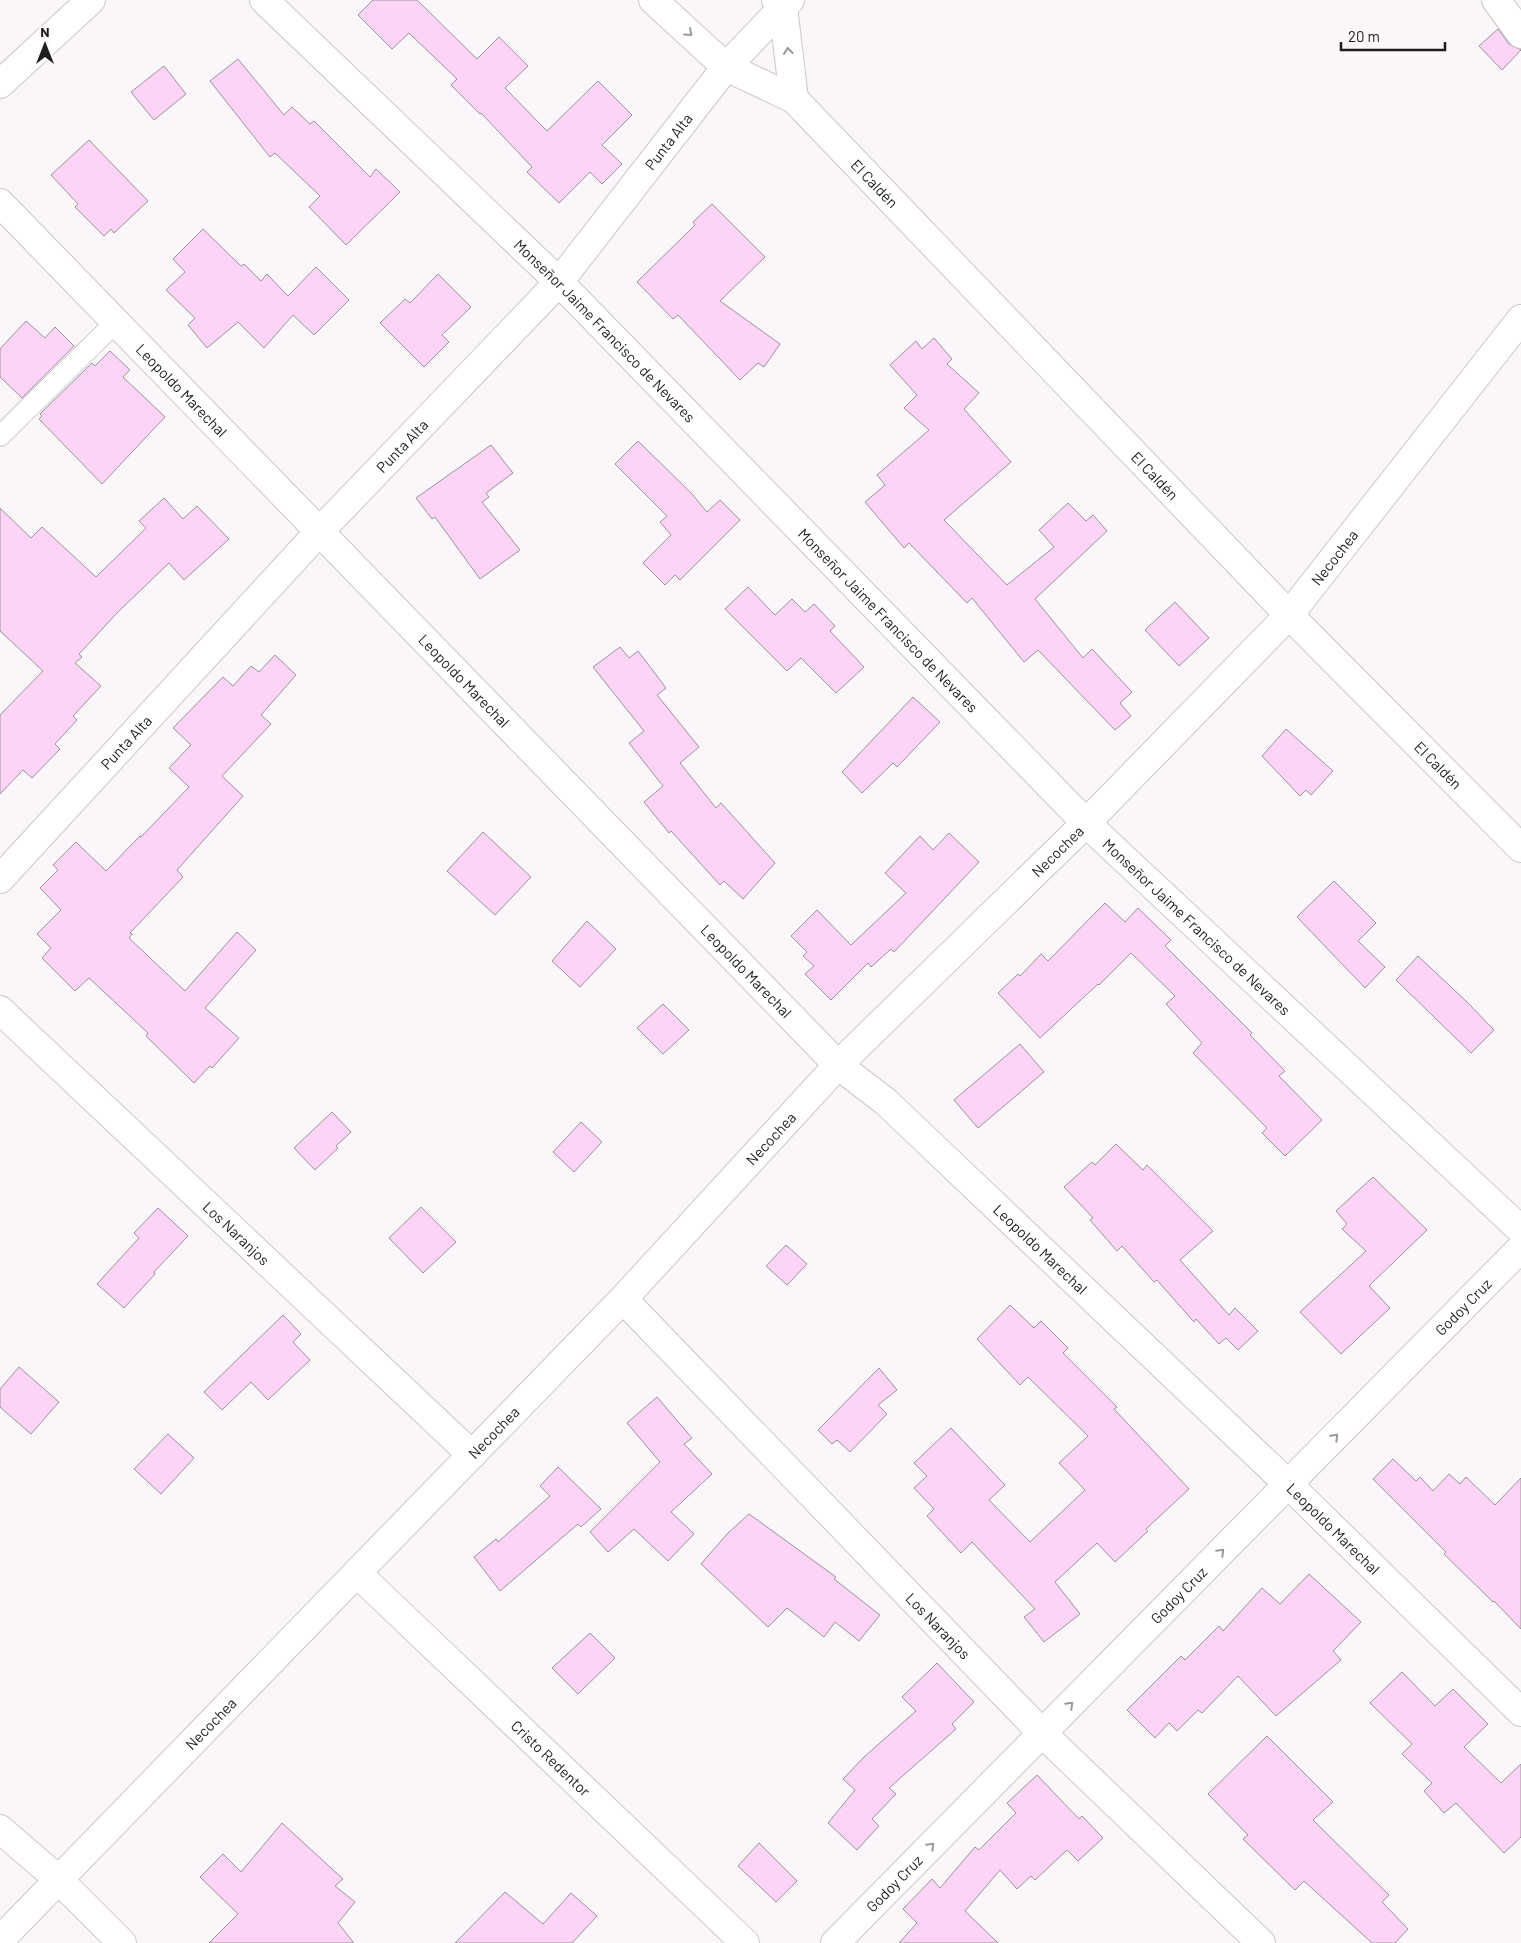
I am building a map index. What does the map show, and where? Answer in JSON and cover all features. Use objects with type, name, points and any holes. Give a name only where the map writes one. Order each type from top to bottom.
[{"type":"street","points":[[0,84],[91,0]]},
{"type":"street","name":"Monseñor Jaime Francisco de Nevares","points":[[264,0],[559,282],[1086,823],[1521,1230]]},
{"type":"street","name":"El Caldén","points":[[653,0],[726,67],[794,99],[1289,615],[1521,848]]},
{"type":"street","points":[[1496,0],[1521,34]]},
{"type":"street","points":[[783,2],[794,99]]},
{"type":"street","name":"Punta Alta","points":[[0,879],[319,532],[559,282],[726,67],[783,2]]},
{"type":"street","name":"Leopoldo Marechal","points":[[0,204],[838,1065],[893,1109],[1288,1484],[1521,1712]]},
{"type":"street","name":"Necochea","points":[[0,1940],[623,1299],[838,1065],[1086,823],[1289,615],[1521,319]]},
{"type":"street","name":"Los Naranjos","points":[[0,1010],[472,1455]]},
{"type":"street","name":"Godoy Cruz","points":[[835,1943],[1521,1248]]},
{"type":"street","name":"Los Naranjos","points":[[623,1299],[1042,1733],[1261,1943]]},
{"type":"street","name":"Cristo Redentor","points":[[357,1573],[745,1943]]},
{"type":"street","points":[[3,1828],[59,1880],[122,1943]]},
{"type":"lane","points":[[0,436],[115,323]]},
{"type":"building","points":[[373,0],[417,0],[477,59],[499,37],[528,66],[505,88],[547,131],[598,81],[632,115],[602,145],[622,164],[602,184],[590,172],[559,203],[527,172],[532,167],[481,113],[451,85],[457,79],[409,33],[392,49],[358,15]]},
{"type":"building","points":[[1498,29],[1509,44],[1521,50],[1502,70],[1479,46]]},
{"type":"building","points":[[238,59],[284,115],[292,107],[310,124],[314,121],[370,177],[376,169],[400,192],[346,245],[309,207],[320,196],[275,153],[270,157],[210,81]]},
{"type":"building","points":[[164,66],[186,94],[154,120],[131,92]]},
{"type":"building","points":[[89,140],[148,201],[114,233],[111,229],[104,236],[75,207],[78,204],[51,175]]},
{"type":"building","points":[[712,204],[765,257],[720,301],[780,344],[764,367],[758,363],[740,380],[678,315],[673,319],[637,282],[695,225],[693,222]]},
{"type":"building","points":[[203,229],[241,266],[244,264],[261,281],[267,274],[288,296],[316,267],[349,300],[314,335],[293,315],[264,348],[238,322],[207,348],[188,325],[195,318],[166,290],[185,272],[173,259]]},
{"type":"building","points":[[438,274],[471,307],[442,335],[449,342],[424,367],[380,323],[405,299],[410,303]]},
{"type":"building","points":[[26,321],[45,338],[55,327],[74,346],[22,398],[0,377],[0,349]]},
{"type":"building","points":[[934,338],[952,359],[947,364],[979,393],[964,409],[1011,462],[944,520],[1007,585],[1054,547],[1039,530],[1068,503],[1086,521],[1093,515],[1107,531],[1035,599],[1083,658],[1092,649],[1132,692],[1120,703],[1131,716],[1115,730],[1038,650],[1024,662],[972,598],[967,603],[909,543],[904,548],[865,502],[885,485],[877,475],[929,430],[904,408],[917,395],[890,365],[916,341],[922,349]]},
{"type":"building","points":[[110,351],[130,370],[123,377],[165,417],[102,484],[39,419],[42,416],[40,414],[92,363],[95,366]]},
{"type":"building","points":[[638,441],[692,494],[707,512],[720,500],[740,520],[680,580],[675,575],[665,585],[643,563],[671,535],[660,522],[667,516],[615,464]]},
{"type":"building","points":[[491,445],[513,473],[486,493],[489,497],[482,502],[520,550],[480,579],[435,517],[432,519],[416,498]]},
{"type":"building","points":[[164,498],[183,519],[197,506],[229,539],[184,580],[169,563],[117,613],[79,654],[82,657],[75,663],[101,686],[73,716],[77,720],[55,744],[60,749],[32,778],[23,770],[0,794],[0,715],[43,671],[0,631],[0,508],[31,538],[42,527],[96,577],[146,528],[139,521]]},
{"type":"building","points":[[748,587],[775,615],[792,599],[805,612],[814,604],[835,626],[830,631],[864,667],[836,693],[801,658],[787,671],[725,609]]},
{"type":"building","points":[[1175,602],[1209,638],[1179,666],[1145,630]]},
{"type":"building","points":[[620,647],[629,658],[638,651],[666,688],[657,695],[699,747],[680,763],[716,808],[721,803],[775,863],[743,899],[724,881],[720,885],[671,831],[669,833],[644,802],[663,786],[629,743],[644,731],[593,667]]},
{"type":"building","points":[[275,655],[296,675],[261,715],[271,724],[222,776],[243,796],[177,870],[183,877],[130,933],[132,934],[129,938],[185,991],[237,932],[256,950],[205,1008],[239,1038],[212,1068],[210,1066],[194,1083],[146,1036],[148,1033],[89,978],[75,991],[42,958],[51,948],[37,934],[61,910],[40,888],[58,870],[53,865],[76,842],[106,871],[141,837],[189,787],[169,768],[191,745],[173,728],[223,677],[233,686],[251,666],[259,672]]},
{"type":"building","points":[[913,697],[940,722],[897,767],[893,763],[862,793],[842,772]]},
{"type":"building","points":[[1286,729],[1333,771],[1311,795],[1306,790],[1300,796],[1262,756]]},
{"type":"building","points":[[483,832],[531,877],[495,915],[447,871]]},
{"type":"building","points":[[949,833],[979,862],[894,952],[891,949],[871,967],[868,963],[831,1000],[805,974],[814,966],[803,956],[807,952],[791,936],[817,910],[851,945],[906,893],[885,873],[920,836],[933,850]]},
{"type":"building","points":[[1334,881],[1376,923],[1358,941],[1385,967],[1365,988],[1297,917]]},
{"type":"building","points":[[1105,903],[1125,922],[1138,908],[1171,940],[1165,946],[1252,1033],[1250,1035],[1285,1071],[1279,1076],[1322,1120],[1285,1156],[1262,1133],[1267,1128],[1193,1053],[1202,1043],[1166,1004],[1175,996],[1131,953],[1099,985],[1040,1038],[998,993],[1018,974],[1020,976],[1041,954],[1048,961]]},
{"type":"building","points":[[587,921],[616,949],[580,987],[552,961]]},
{"type":"building","points":[[1418,956],[1494,1030],[1471,1053],[1396,980]]},
{"type":"building","points":[[663,1004],[689,1030],[663,1054],[637,1028]]},
{"type":"building","points":[[1020,1044],[1044,1072],[978,1128],[954,1100]]},
{"type":"building","points":[[332,1112],[351,1132],[336,1146],[338,1148],[315,1170],[294,1148]]},
{"type":"building","points":[[581,1122],[602,1142],[574,1172],[553,1152]]},
{"type":"building","points":[[1116,1144],[1143,1170],[1147,1165],[1213,1231],[1180,1260],[1229,1315],[1235,1308],[1258,1331],[1238,1350],[1226,1338],[1219,1344],[1196,1319],[1194,1322],[1157,1280],[1154,1282],[1122,1246],[1117,1251],[1090,1220],[1093,1218],[1064,1187],[1092,1162],[1095,1165]]},
{"type":"building","points":[[1373,1177],[1427,1230],[1369,1286],[1390,1308],[1341,1354],[1300,1312],[1366,1251],[1342,1229],[1347,1224],[1336,1211]]},
{"type":"building","points":[[421,1207],[456,1242],[423,1273],[389,1238]]},
{"type":"building","points":[[158,1208],[188,1236],[124,1308],[97,1284],[139,1238],[134,1233]]},
{"type":"building","points":[[786,1245],[807,1264],[787,1285],[766,1266]]},
{"type":"building","points":[[1010,1305],[1034,1328],[1041,1321],[1068,1348],[1063,1353],[1117,1407],[1114,1409],[1189,1489],[1146,1529],[1148,1531],[1115,1562],[1097,1543],[1055,1582],[1080,1614],[1044,1642],[1024,1617],[1035,1609],[972,1542],[961,1553],[927,1516],[934,1509],[914,1488],[927,1476],[914,1463],[951,1428],[1005,1485],[989,1500],[1030,1542],[1085,1490],[1059,1463],[1088,1436],[1028,1377],[1020,1385],[977,1339]]},
{"type":"building","points":[[283,1315],[301,1334],[293,1342],[310,1360],[268,1400],[251,1382],[222,1410],[204,1392]]},
{"type":"building","points":[[19,1367],[59,1402],[31,1434],[0,1407],[0,1389]]},
{"type":"building","points":[[879,1368],[897,1390],[878,1405],[887,1414],[850,1452],[837,1440],[832,1444],[818,1430]]},
{"type":"building","points":[[657,1397],[692,1438],[684,1444],[712,1474],[671,1512],[694,1534],[668,1561],[634,1529],[608,1552],[590,1532],[660,1462],[627,1423]]},
{"type":"building","points":[[168,1434],[194,1458],[161,1494],[134,1469]]},
{"type":"building","points":[[1393,1459],[1416,1481],[1420,1477],[1433,1491],[1449,1474],[1460,1484],[1466,1477],[1495,1505],[1521,1478],[1521,1629],[1444,1554],[1446,1552],[1373,1479]]},
{"type":"building","points":[[558,1467],[601,1509],[581,1527],[578,1524],[500,1591],[474,1557],[496,1539],[498,1542],[550,1496],[540,1486]]},
{"type":"building","points":[[749,1514],[836,1577],[834,1579],[880,1615],[859,1641],[835,1622],[824,1637],[787,1608],[768,1627],[701,1564],[728,1533]]},
{"type":"building","points":[[1309,1574],[1361,1622],[1333,1651],[1341,1660],[1276,1716],[1238,1676],[1202,1713],[1198,1710],[1177,1731],[1169,1723],[1155,1738],[1127,1710],[1181,1656],[1185,1660],[1219,1626],[1223,1631],[1262,1588],[1280,1604]]},
{"type":"building","points":[[590,1633],[615,1658],[578,1694],[552,1668]]},
{"type":"building","points":[[937,1663],[974,1702],[952,1724],[956,1729],[889,1788],[896,1794],[872,1819],[879,1826],[857,1850],[828,1823],[855,1790],[843,1779],[864,1757],[916,1711],[902,1697]]},
{"type":"building","points":[[1402,1672],[1435,1706],[1453,1689],[1488,1724],[1464,1747],[1501,1783],[1521,1764],[1521,1837],[1504,1853],[1456,1803],[1444,1813],[1424,1791],[1432,1783],[1402,1754],[1412,1744],[1370,1703]]},
{"type":"building","points":[[1267,1736],[1333,1802],[1313,1820],[1389,1895],[1382,1902],[1408,1929],[1395,1943],[1372,1943],[1304,1881],[1295,1890],[1243,1839],[1248,1835],[1208,1794]]},
{"type":"building","points":[[1037,1775],[1079,1819],[1082,1816],[1103,1838],[1078,1861],[1067,1850],[1035,1880],[1031,1876],[1017,1889],[1000,1870],[965,1911],[998,1943],[899,1943],[917,1923],[903,1909],[932,1879],[940,1888],[975,1847],[979,1850],[1016,1813],[1007,1803]]},
{"type":"building","points":[[282,1823],[343,1879],[335,1886],[355,1902],[338,1923],[354,1943],[209,1943],[238,1914],[200,1877],[223,1854],[241,1872]]},
{"type":"building","points":[[759,1843],[797,1881],[776,1902],[738,1866]]},
{"type":"building","points":[[505,1892],[543,1924],[571,1893],[597,1916],[572,1943],[455,1943]]}]
